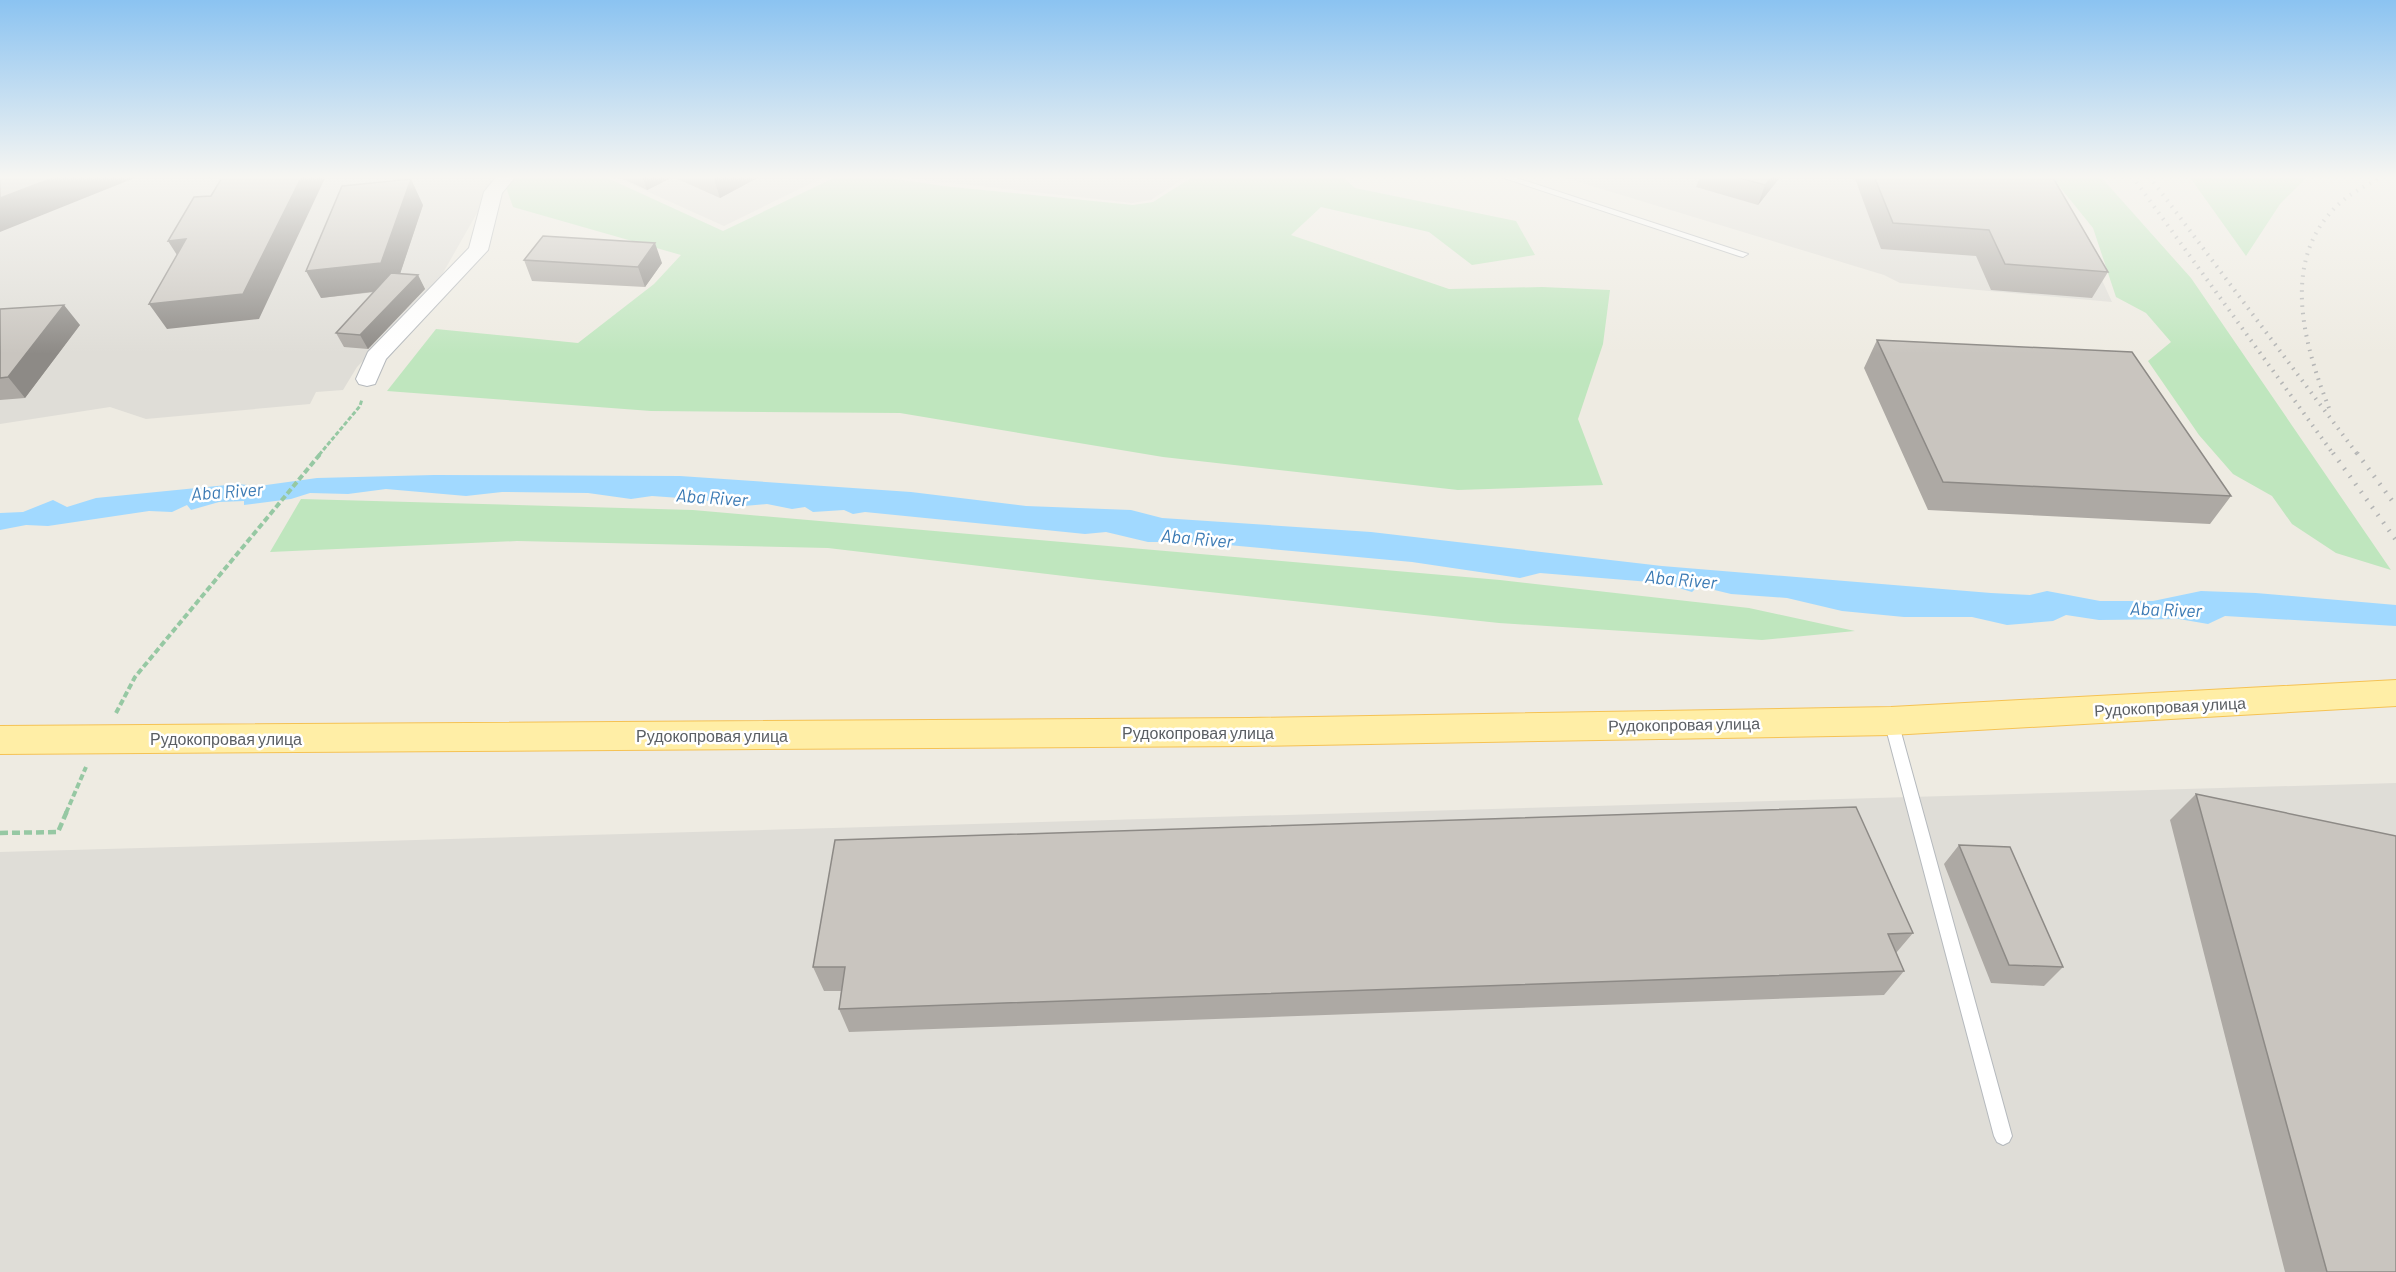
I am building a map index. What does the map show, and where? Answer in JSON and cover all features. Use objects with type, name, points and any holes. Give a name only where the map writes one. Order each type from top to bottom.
[{"type":"main road","name":"Рудокопровая улица","points":[[0,740],[1238,732],[1891,721],[2396,693]]},
{"type":"street","points":[[368,379],[376,357],[478,250],[482,235]]},
{"type":"lane","points":[[1686,235],[1743,254]]},
{"type":"lane","points":[[1891,721],[2003,1137]]},
{"type":"path","points":[[202,596],[360,406],[368,379]]},
{"type":"shaded area","points":[[0,235],[464,235],[435,287],[357,367],[343,390],[316,392],[310,404],[146,419],[110,407],[0,424]]},
{"type":"shaded area","points":[[1754,235],[2082,235],[2112,302],[1900,283],[1884,275]]},
{"type":"shaded area","points":[[2396,783],[2396,1272],[0,1272],[0,852]]},
{"type":"green space","points":[[612,235],[1292,235],[1449,289],[1542,287],[1610,290],[1603,344],[1578,419],[1603,485],[1458,490],[1163,457],[900,413],[651,411],[387,391],[436,329],[578,343],[654,284],[681,255]]},
{"type":"green space","points":[[1433,235],[1524,235],[1535,255],[1472,265]]},
{"type":"green space","points":[[2095,235],[2153,235],[2191,278],[2391,570],[2336,553],[2292,524],[2272,496],[2233,474],[2199,435],[2148,361],[2171,342],[2146,313],[2116,297]]},
{"type":"green space","points":[[2231,235],[2259,235],[2246,256]]},
{"type":"green space","points":[[301,499],[693,510],[1500,580],[1749,608],[1855,631],[1762,640],[1499,623],[1089,579],[828,548],[517,541],[270,552]]},
{"type":"water","name":"Aba River","points":[[434,475],[680,476],[911,492],[1026,506],[1131,510],[1162,518],[1371,532],[1662,566],[1991,593],[2030,595],[2047,591],[2100,601],[2153,601],[2201,591],[2256,593],[2396,605],[2396,626],[2225,616],[2208,624],[2179,619],[2099,620],[2066,615],[2053,621],[2007,625],[1972,617],[1904,617],[1842,611],[1787,598],[1731,594],[1698,586],[1692,592],[1662,583],[1540,573],[1520,578],[1412,562],[1195,542],[1148,542],[1106,532],[1085,534],[865,512],[853,514],[844,510],[813,512],[805,507],[792,509],[767,504],[744,506],[652,496],[631,499],[588,493],[502,492],[466,496],[386,489],[348,494],[310,493],[291,499],[244,505],[244,501],[219,502],[191,510],[187,505],[172,512],[149,511],[48,526],[26,525],[0,530],[0,513],[23,512],[53,500],[67,507],[96,498],[237,484],[259,486],[317,478]]},
{"type":"building","points":[[171,235],[272,235],[243,294],[149,304],[186,239],[168,241]]},
{"type":"building","points":[[321,235],[391,235],[381,263],[306,271]]},
{"type":"building","points":[[1992,235],[2087,235],[2108,272],[2005,264]]},
{"type":"building","points":[[543,236],[655,243],[638,267],[524,260]]},
{"type":"building","points":[[391,273],[418,275],[360,335],[336,333]]},
{"type":"building","points":[[64,305],[8,377],[0,378],[0,309]]},
{"type":"building","points":[[1877,340],[2132,352],[2231,496],[1943,482]]},
{"type":"building","points":[[2196,794],[2396,836],[2396,1272],[2327,1272]]},
{"type":"building","points":[[1856,807],[1913,933],[1888,934],[1904,971],[839,1009],[845,967],[813,967],[835,840]]},
{"type":"building","points":[[1959,845],[2010,847],[2063,967],[2009,965]]},
{"type":"railway","points":[[2175,235],[2334,455]]},
{"type":"railway","points":[[2193,235],[2358,455]]},
{"type":"railway","points":[[2316,235],[2309,248],[2303,274],[2302,301],[2311,356],[2329,408]]},
{"type":"railway","points":[[2333,453],[2396,540]]},
{"type":"railway","points":[[2357,453],[2396,506]]}]
